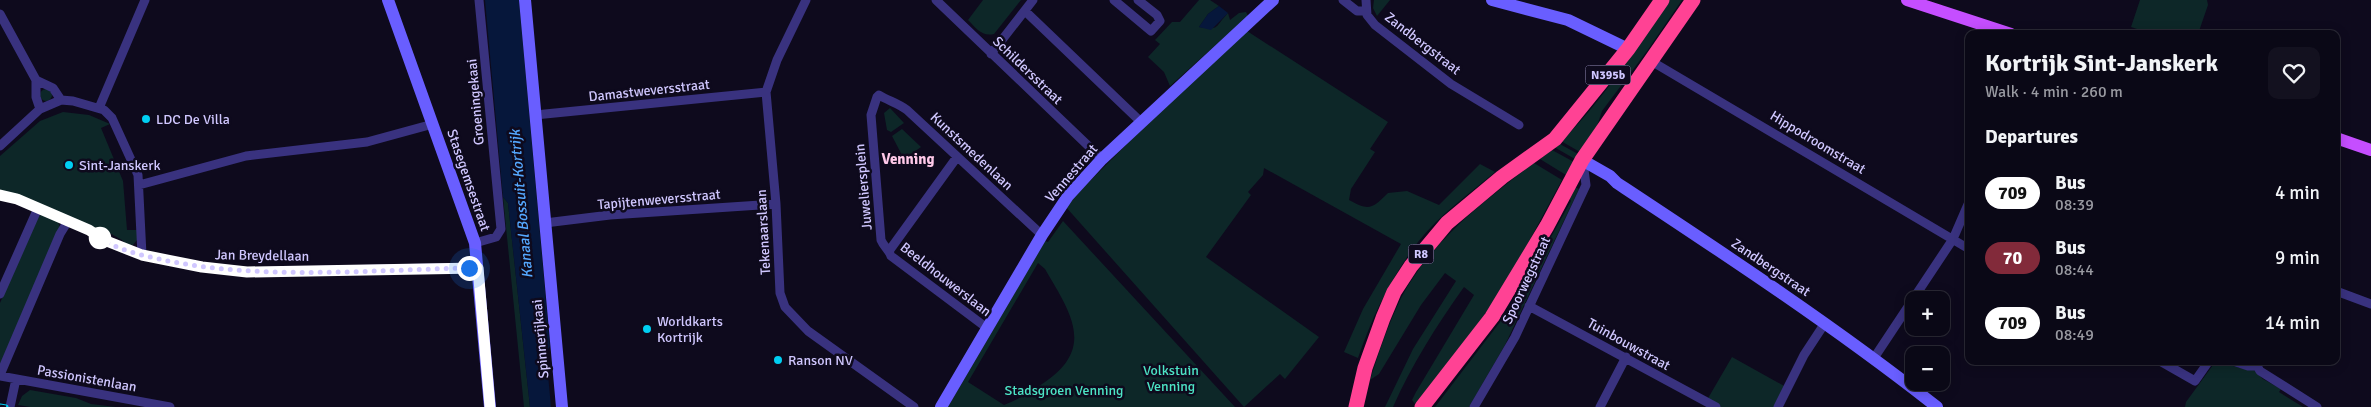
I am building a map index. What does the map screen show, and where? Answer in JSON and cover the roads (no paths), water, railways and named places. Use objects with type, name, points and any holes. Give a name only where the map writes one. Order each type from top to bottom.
[{"type":"highway","name":"N395b","points":[[1548,146],[1628,49],[1662,0]]},
{"type":"highway","points":[[1422,407],[1492,317],[1547,226],[1582,160],[1693,0]]},
{"type":"highway","name":"R8","points":[[1356,407],[1365,368],[1383,318],[1394,292],[1411,266],[1447,223],[1502,177],[1548,146]]},
{"type":"main road","points":[[1907,0],[1999,30]]},
{"type":"main road","points":[[2340,139],[2371,150]]},
{"type":"street","points":[[99,108],[144,0]]},
{"type":"street","name":"Stasegemsestraat","points":[[388,0],[475,243],[490,407]]},
{"type":"street","name":"Groeningekaai","points":[[475,243],[499,235],[500,226],[479,0]]},
{"type":"street","name":"Spinnerijkaai","points":[[525,0],[562,407]]},
{"type":"street","name":"Tekenaarslaan","points":[[806,0],[777,60],[766,92],[776,204],[780,293],[785,307],[808,331],[914,407]]},
{"type":"street","name":"Schildersstraat","points":[[936,0],[1102,159]]},
{"type":"street","points":[[991,54],[1034,0]]},
{"type":"street","points":[[1114,0],[1151,31],[1160,21],[1157,15],[1138,0]]},
{"type":"street","name":"Vennestraat","points":[[941,407],[1042,235],[1068,196],[1102,159],[1273,0]]},
{"type":"street","name":"Zandbergstraat","points":[[1343,0],[1357,11],[1366,11]]},
{"type":"street","name":"Zandbergstraat","points":[[1366,0],[1366,11],[1375,25],[1430,69],[1470,97],[1519,125]]},
{"type":"street","points":[[1492,0],[1568,20],[1628,49]]},
{"type":"street","points":[[1024,11],[1141,122]]},
{"type":"street","points":[[0,14],[36,80],[36,97],[40,109]]},
{"type":"street","name":"Hippodroomstraat","points":[[1651,61],[1965,247]]},
{"type":"street","points":[[36,80],[53,88],[61,100]]},
{"type":"street","name":"Damastweversstraat","points":[[535,115],[766,92]]},
{"type":"street","name":"Kunstsmedenlaan","points":[[879,94],[903,107],[1042,235]]},
{"type":"street","name":"Juweliersplein","points":[[879,94],[874,101],[871,115],[882,240],[884,247],[889,251]]},
{"type":"street","points":[[0,146],[40,109],[61,100],[99,108],[112,118],[136,171],[139,185],[142,255]]},
{"type":"street","points":[[139,185],[246,156],[367,142],[433,124]]},
{"type":"street","points":[[889,251],[957,157]]},
{"type":"street","name":"Zandbergstraat","points":[[1582,160],[1610,176],[1617,183],[1825,323],[1937,407]]},
{"type":"street","name":"Spoorwegstraat","points":[[1474,407],[1515,337],[1586,185],[1582,160]]},
{"type":"street","name":"Jan Breydellaan","points":[[0,195],[13,197],[89,230],[104,240],[142,255],[202,267],[247,272],[478,268]]},
{"type":"street","name":"Tapijtenweversstraat","points":[[545,223],[610,215],[776,204]]},
{"type":"street","points":[[0,294],[38,208]]},
{"type":"street","points":[[1874,358],[1953,240],[1965,212]]},
{"type":"street","points":[[0,375],[60,234],[68,221]]},
{"type":"street","name":"Beeldhouwerslaan","points":[[889,251],[891,256],[975,322],[987,328]]},
{"type":"street","points":[[2340,292],[2371,304]]},
{"type":"street","name":"Tuinbouwstraat","points":[[1529,306],[1716,407]]},
{"type":"street","points":[[1778,407],[1804,355],[1825,323]]},
{"type":"street","points":[[1600,407],[1626,357]]},
{"type":"street","points":[[2167,365],[2195,381],[2206,365]]},
{"type":"street","points":[[2258,365],[2262,372],[2318,407]]},
{"type":"street","name":"Passionistenlaan","points":[[0,375],[16,380],[170,407]]},
{"type":"street","points":[[10,407],[16,380]]},
{"type":"water","name":"Kanaal Bossuit-Kortrijk","points":[[485,0],[519,0],[550,346],[546,353],[551,407],[530,407],[508,203],[503,197]]},
{"type":"water","points":[[1219,6],[1228,13],[1211,30],[1199,27],[1208,14]]},
{"type":"railway","points":[[0,406],[6,407]]},
{"type":"place","name":"LDC De Villa","points":[[146,119]]},
{"type":"place","name":"Sint-Janskerk","points":[[69,165]]},
{"type":"place","name":"Worldkarts Kortrijk","points":[[647,329]]},
{"type":"place","name":"Ranson NV","points":[[778,360]]},
{"type":"district","name":"Venning","points":[[908,159]]},
{"type":"park label","name":"Volkstuin Venning","points":[[1171,378]]},
{"type":"park label","name":"Stadsgroen Venning","points":[[1064,390]]}]
